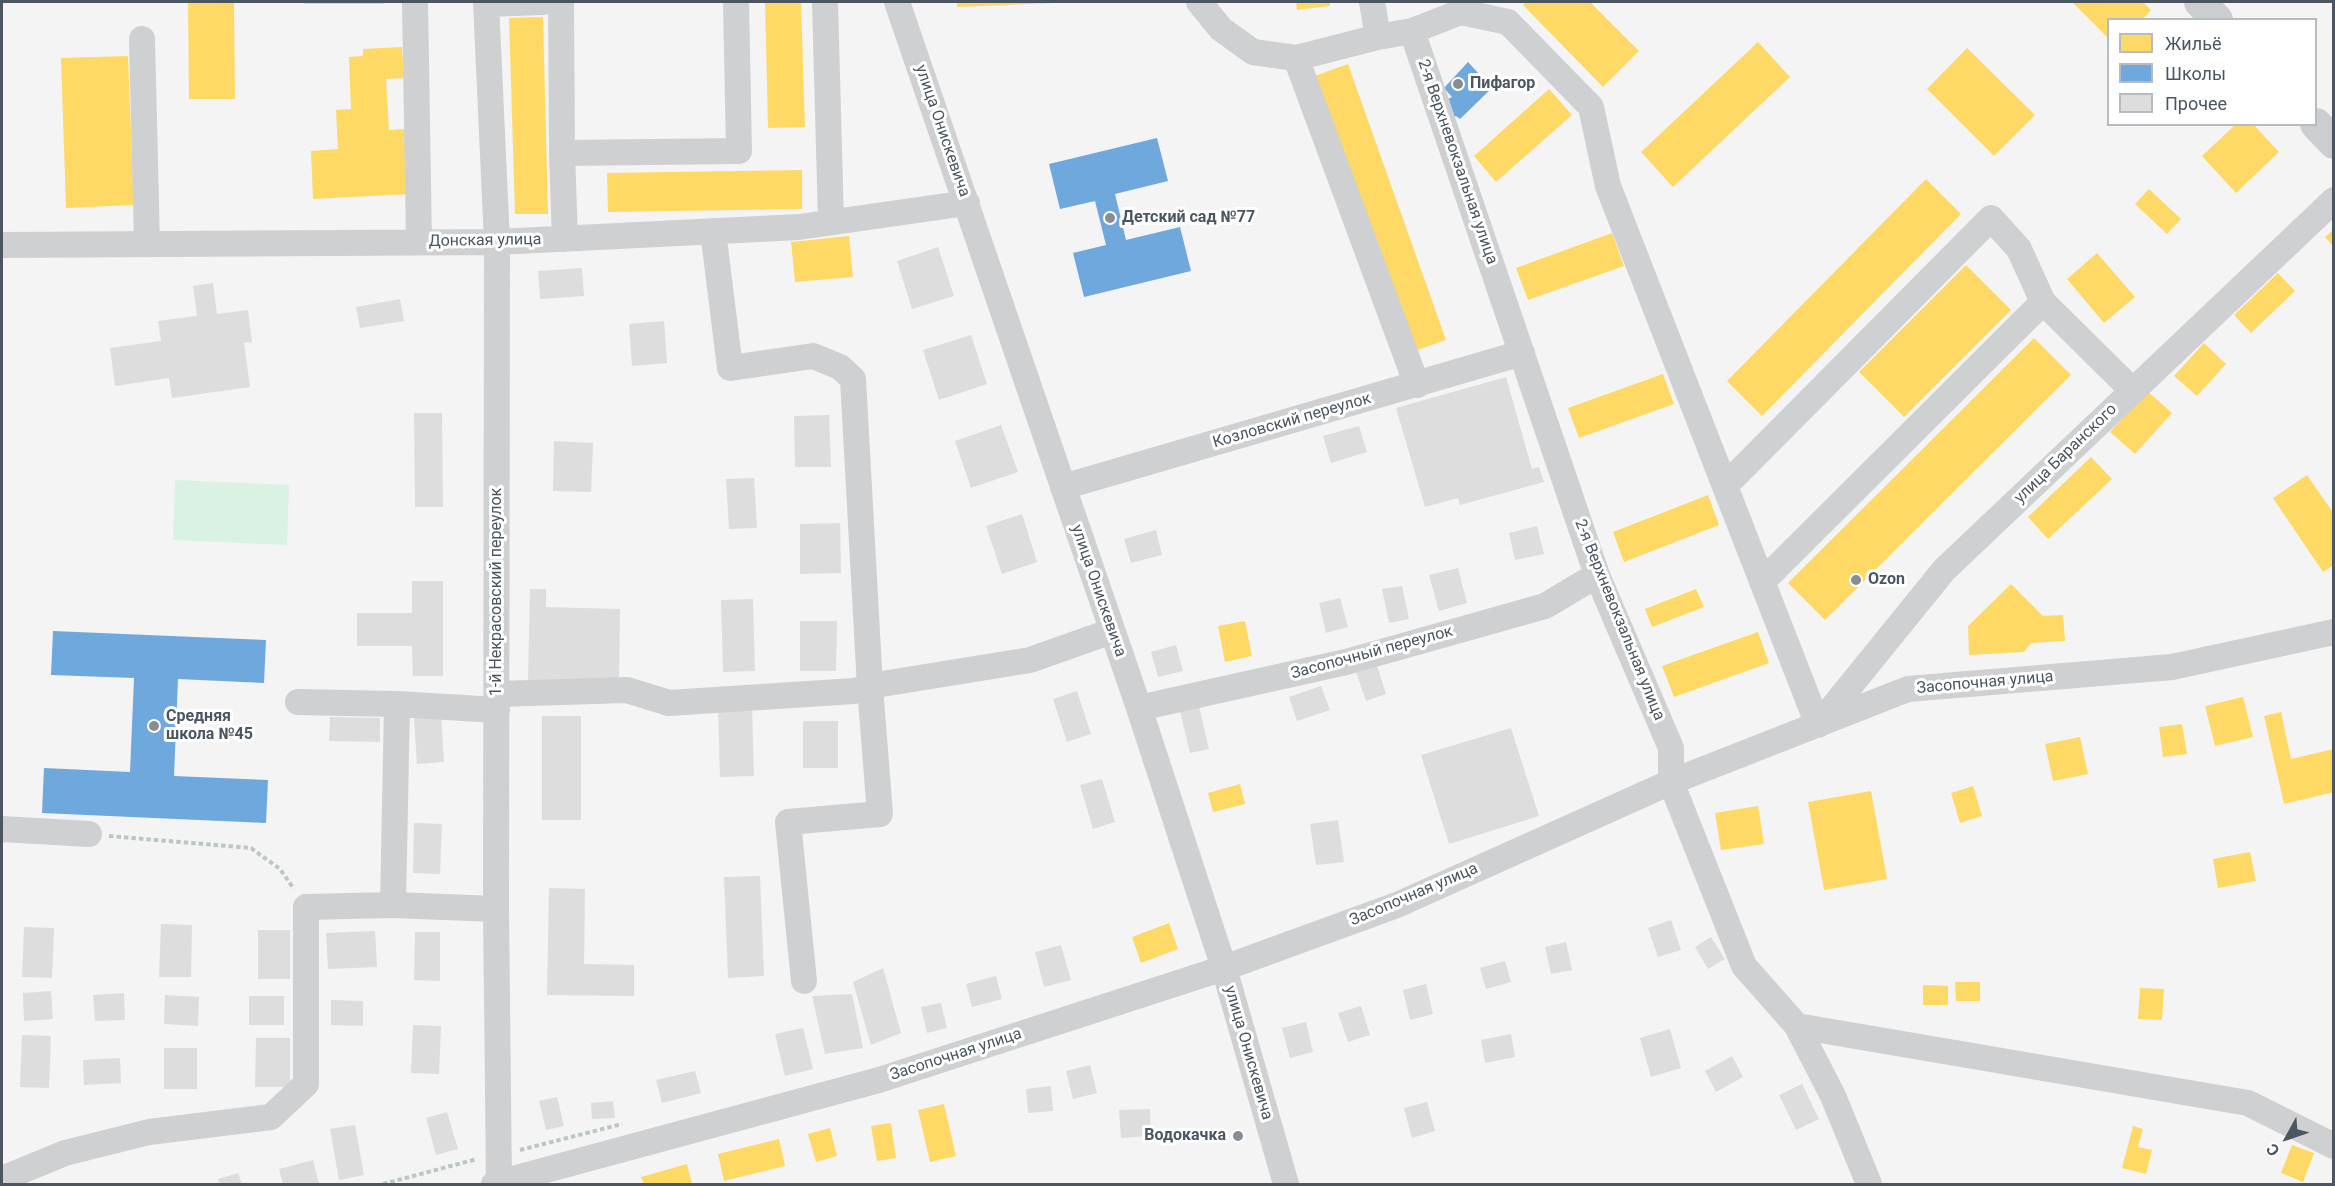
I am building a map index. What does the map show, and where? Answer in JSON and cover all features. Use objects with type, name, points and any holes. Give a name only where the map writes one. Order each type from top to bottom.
[{"type":"main road","points":[[2200,2],[2215,18]]},
{"type":"main road","points":[[2317,125],[2334,143]]},
{"type":"street","points":[[415,2],[419,242]]},
{"type":"street","points":[[486,3],[543,2]]},
{"type":"street","points":[[561,2],[565,239]]},
{"type":"street","points":[[562,153],[739,151],[736,2]]},
{"type":"street","points":[[825,2],[831,222]]},
{"type":"street","name":"улица Онискевича","points":[[897,2],[1112,630],[1224,968],[1286,1185]]},
{"type":"street","points":[[1199,2],[1221,29],[1253,52],[1296,58],[1378,37],[1412,31],[1470,8],[1508,22],[1591,106],[1608,186],[1818,725]]},
{"type":"street","points":[[1372,2],[1378,37]]},
{"type":"street","name":"1-й Некрасовский переулок","points":[[486,3],[497,242],[497,1184]]},
{"type":"street","name":"2-я Верхневокзальная улица","points":[[1412,31],[1597,575],[1671,748],[1671,782],[1744,966],[1797,1026],[1833,1096],[1869,1185]]},
{"type":"street","points":[[142,39],[147,244]]},
{"type":"street","points":[[1296,58],[1417,385]]},
{"type":"street","name":"улица Баранского","points":[[1818,725],[1944,570],[2334,200]]},
{"type":"street","name":"Донская улица","points":[[2,245],[497,242],[565,239],[799,226],[967,202]]},
{"type":"street","points":[[1725,486],[1991,218],[2019,249],[2043,302],[2133,391]]},
{"type":"street","points":[[713,231],[730,368],[813,356],[840,367],[853,379],[870,687],[880,814],[788,822],[804,981]]},
{"type":"street","points":[[1762,582],[2043,302]]},
{"type":"street","name":"Козловский переулок","points":[[1063,487],[1522,353]]},
{"type":"street","name":"Засопочный переулок","points":[[1138,708],[1346,662],[1545,606],[1597,575]]},
{"type":"street","points":[[298,702],[397,704],[497,702],[627,690],[669,702],[854,691],[1030,660],[1112,630]]},
{"type":"street","name":"Засопочная улица","points":[[497,1184],[879,1080],[1224,968],[1397,905],[1671,782],[1908,689],[2172,667],[2334,632]]},
{"type":"street","points":[[393,905],[397,704]]},
{"type":"street","points":[[2,829],[89,834]]},
{"type":"street","points":[[2,1179],[65,1153],[149,1132],[271,1117],[306,1084],[306,907],[393,905],[496,909]]},
{"type":"street","points":[[1797,1026],[2248,1103],[2334,1146]]},
{"type":"path","points":[[89,834],[251,848],[280,869],[306,907]]},
{"type":"path","points":[[383,1185],[481,1158]]},
{"type":"green space","points":[[175,480],[289,485],[287,545],[173,540]]},
{"type":"building: Жильё","points":[[188,2],[234,2],[235,99],[189,99]]},
{"type":"building: Жильё","points":[[304,2],[384,2],[384,4],[304,4]]},
{"type":"building: Жильё","points":[[765,2],[801,2],[805,127],[768,128]]},
{"type":"building: Жильё","points":[[957,2],[1055,2],[1055,3],[957,7]]},
{"type":"building: Жильё","points":[[1296,2],[1330,2],[1330,6],[1297,10]]},
{"type":"building: Жильё","points":[[1526,2],[1590,2],[1639,51],[1603,87],[1523,5]]},
{"type":"building: Жильё","points":[[2072,2],[2143,2],[2151,10],[2144,18],[2107,18],[2107,37]]},
{"type":"building: Жильё","points":[[543,17],[548,214],[515,214],[509,18]]},
{"type":"building: Жильё","points":[[1758,42],[1790,77],[1673,187],[1641,152]]},
{"type":"building: Жильё","points":[[402,47],[404,78],[386,79],[389,130],[406,129],[410,194],[313,199],[311,151],[338,149],[336,110],[351,109],[349,57],[363,56],[363,49]]},
{"type":"building: Жильё","points":[[1967,48],[2035,115],[1994,156],[1927,89]]},
{"type":"building: Жильё","points":[[128,56],[134,205],[66,208],[61,58]]},
{"type":"building: Жильё","points":[[1348,64],[1446,340],[1412,352],[1312,77]]},
{"type":"building: Жильё","points":[[1549,89],[1572,115],[1496,182],[1474,156]]},
{"type":"building: Жильё","points":[[2234,126],[2255,126],[2279,152],[2236,193],[2202,156]]},
{"type":"building: Жильё","points":[[802,170],[802,209],[608,212],[607,173]]},
{"type":"building: Жильё","points":[[1926,179],[1961,214],[1762,416],[1727,381]]},
{"type":"building: Жильё","points":[[2149,189],[2181,219],[2167,234],[2135,204]]},
{"type":"building: Жильё","points":[[2334,229],[2334,247],[2325,237]]},
{"type":"building: Жильё","points":[[1612,233],[1624,266],[1528,300],[1516,268]]},
{"type":"building: Жильё","points":[[849,236],[853,277],[795,282],[791,242]]},
{"type":"building: Жильё","points":[[2097,253],[2135,297],[2104,323],[2067,279]]},
{"type":"building: Жильё","points":[[1966,265],[2011,310],[1904,417],[1859,372]]},
{"type":"building: Жильё","points":[[2278,273],[2295,291],[2251,333],[2234,315]]},
{"type":"building: Жильё","points":[[2034,338],[2071,375],[1825,620],[1788,583]]},
{"type":"building: Жильё","points":[[2204,343],[2226,364],[2197,396],[2174,376]]},
{"type":"building: Жильё","points":[[1663,374],[1674,404],[1579,438],[1568,408]]},
{"type":"building: Жильё","points":[[2147,391],[2172,413],[2135,454],[2110,432]]},
{"type":"building: Жильё","points":[[2091,457],[2112,479],[2048,539],[2028,517]]},
{"type":"building: Жильё","points":[[2307,475],[2334,514],[2334,565],[2323,572],[2273,498]]},
{"type":"building: Жильё","points":[[1708,495],[1719,525],[1624,562],[1613,532]]},
{"type":"building: Жильё","points":[[2011,584],[2043,616],[2063,615],[2065,641],[2031,643],[2024,652],[1969,655],[1968,626]]},
{"type":"building: Жильё","points":[[1696,589],[1704,607],[1652,627],[1645,609]]},
{"type":"building: Жильё","points":[[1245,621],[1252,656],[1225,662],[1218,626]]},
{"type":"building: Жильё","points":[[1758,632],[1769,663],[1674,697],[1662,666]]},
{"type":"building: Жильё","points":[[2243,697],[2253,737],[2215,746],[2205,706]]},
{"type":"building: Жильё","points":[[2281,712],[2291,759],[2334,749],[2334,792],[2284,804],[2264,716]]},
{"type":"building: Жильё","points":[[2182,724],[2187,754],[2163,757],[2159,727]]},
{"type":"building: Жильё","points":[[2080,737],[2088,774],[2053,781],[2045,744]]},
{"type":"building: Жильё","points":[[1240,784],[1245,804],[1213,812],[1208,793]]},
{"type":"building: Жильё","points":[[1973,786],[1982,816],[1960,823],[1951,793]]},
{"type":"building: Жильё","points":[[1871,791],[1887,879],[1824,890],[1808,802]]},
{"type":"building: Жильё","points":[[1758,806],[1764,844],[1721,850],[1715,813]]},
{"type":"building: Жильё","points":[[2250,852],[2256,881],[2218,888],[2213,859]]},
{"type":"building: Жильё","points":[[1169,923],[1178,949],[1141,963],[1132,937]]},
{"type":"building: Жильё","points":[[1955,982],[1980,982],[1980,1001],[1956,1001]]},
{"type":"building: Жильё","points":[[1923,985],[1948,986],[1948,1005],[1923,1005]]},
{"type":"building: Жильё","points":[[2140,988],[2164,989],[2162,1020],[2138,1019]]},
{"type":"building: Жильё","points":[[944,1104],[956,1156],[930,1162],[918,1110]]},
{"type":"building: Жильё","points":[[891,1123],[896,1158],[877,1161],[871,1126]]},
{"type":"building: Жильё","points":[[2133,1126],[2143,1129],[2138,1147],[2152,1150],[2146,1174],[2122,1168]]},
{"type":"building: Жильё","points":[[830,1128],[837,1156],[816,1162],[808,1134]]},
{"type":"building: Жильё","points":[[779,1139],[785,1166],[724,1181],[718,1154]]},
{"type":"building: Жильё","points":[[2292,1145],[2314,1153],[2303,1182],[2281,1173]]},
{"type":"building: Жильё","points":[[687,1164],[692,1184],[644,1184],[641,1177]]},
{"type":"building: Школы","points":[[1468,62],[1492,88],[1460,119],[1456,116],[1452,118],[1448,99],[1452,97],[1444,88]]},
{"type":"building: Школы","name":"Детский сад №77","points":[[1157,138],[1168,181],[1115,194],[1126,240],[1180,227],[1191,271],[1084,297],[1073,253],[1106,245],[1095,201],[1060,209],[1049,164]]},
{"type":"building: Школы","name":"Средняя школа №45","points":[[53,631],[266,640],[264,683],[178,679],[174,776],[268,780],[266,823],[42,813],[44,768],[130,772],[134,678],[51,675]]},
{"type":"building: Прочее","points":[[938,247],[954,296],[912,309],[897,261]]},
{"type":"building: Прочее","points":[[582,268],[584,296],[540,299],[538,271]]},
{"type":"building: Прочее","points":[[213,283],[217,314],[248,310],[252,342],[244,343],[250,387],[172,398],[169,378],[115,386],[110,348],[161,341],[158,321],[197,316],[193,286]]},
{"type":"building: Прочее","points":[[400,299],[404,321],[360,328],[356,307]]},
{"type":"building: Прочее","points":[[664,321],[667,363],[632,366],[629,324]]},
{"type":"building: Прочее","points":[[971,335],[987,384],[939,400],[923,350]]},
{"type":"building: Прочее","points":[[1506,377],[1532,469],[1539,467],[1544,482],[1460,505],[1458,498],[1425,507],[1396,408]]},
{"type":"building: Прочее","points":[[414,413],[442,413],[443,507],[415,507]]},
{"type":"building: Прочее","points":[[829,415],[831,467],[795,467],[794,416]]},
{"type":"building: Прочее","points":[[1001,425],[1018,472],[971,488],[955,441]]},
{"type":"building: Прочее","points":[[1359,426],[1367,452],[1331,463],[1323,436]]},
{"type":"building: Прочее","points":[[554,441],[593,443],[591,492],[553,491]]},
{"type":"building: Прочее","points":[[754,478],[757,528],[729,529],[726,479]]},
{"type":"building: Прочее","points":[[1022,514],[1037,562],[1002,574],[986,526]]},
{"type":"building: Прочее","points":[[840,523],[841,573],[800,574],[800,524]]},
{"type":"building: Прочее","points":[[1537,526],[1544,554],[1515,560],[1509,533]]},
{"type":"building: Прочее","points":[[1156,530],[1162,555],[1131,563],[1124,539]]},
{"type":"building: Прочее","points":[[1458,568],[1467,603],[1439,611],[1429,575]]},
{"type":"building: Прочее","points":[[412,581],[443,581],[443,676],[413,676],[412,646],[357,646],[357,613],[412,613]]},
{"type":"building: Прочее","points":[[1402,586],[1409,619],[1389,623],[1382,589]]},
{"type":"building: Прочее","points":[[530,589],[546,589],[546,607],[620,609],[619,684],[528,683]]},
{"type":"building: Прочее","points":[[1340,598],[1348,627],[1326,633],[1319,603]]},
{"type":"building: Прочее","points":[[753,599],[755,671],[723,672],[721,600]]},
{"type":"building: Прочее","points":[[800,621],[837,621],[836,671],[800,671]]},
{"type":"building: Прочее","points":[[1176,645],[1183,671],[1158,677],[1151,652]]},
{"type":"building: Прочее","points":[[1377,665],[1386,694],[1366,701],[1356,672]]},
{"type":"building: Прочее","points":[[1321,686],[1330,710],[1297,721],[1289,697]]},
{"type":"building: Прочее","points":[[1077,691],[1091,734],[1067,742],[1053,699]]},
{"type":"building: Прочее","points":[[1198,702],[1209,749],[1190,753],[1179,707]]},
{"type":"building: Прочее","points":[[752,706],[754,776],[720,777],[718,707]]},
{"type":"building: Прочее","points":[[441,716],[444,762],[417,764],[414,718]]},
{"type":"building: Прочее","points":[[542,716],[581,716],[581,820],[542,820]]},
{"type":"building: Прочее","points":[[330,717],[380,718],[380,742],[329,741]]},
{"type":"building: Прочее","points":[[803,721],[838,721],[838,768],[803,768]]},
{"type":"building: Прочее","points":[[1511,728],[1539,816],[1449,844],[1421,755]]},
{"type":"building: Прочее","points":[[1102,779],[1115,822],[1093,829],[1080,785]]},
{"type":"building: Прочее","points":[[1338,820],[1344,862],[1316,865],[1310,824]]},
{"type":"building: Прочее","points":[[414,823],[442,824],[440,874],[413,873]]},
{"type":"building: Прочее","points":[[760,876],[764,976],[728,978],[724,877]]},
{"type":"building: Прочее","points":[[549,888],[585,889],[584,964],[634,965],[634,996],[547,995]]},
{"type":"building: Прочее","points":[[1671,920],[1681,950],[1658,957],[1648,928]]},
{"type":"building: Прочее","points":[[161,924],[192,925],[191,977],[159,977]]},
{"type":"building: Прочее","points":[[24,927],[54,928],[52,978],[22,977]]},
{"type":"building: Прочее","points":[[258,930],[290,930],[290,979],[258,979]]},
{"type":"building: Прочее","points":[[375,931],[377,967],[328,969],[326,933]]},
{"type":"building: Прочее","points":[[415,932],[440,932],[440,981],[414,980]]},
{"type":"building: Прочее","points":[[1711,937],[1725,959],[1708,969],[1695,947]]},
{"type":"building: Прочее","points":[[1566,942],[1572,970],[1551,974],[1545,947]]},
{"type":"building: Прочее","points":[[1061,945],[1071,980],[1044,987],[1035,952]]},
{"type":"building: Прочее","points":[[1505,961],[1511,982],[1486,989],[1480,968]]},
{"type":"building: Прочее","points":[[883,968],[901,1033],[871,1045],[853,982]]},
{"type":"building: Прочее","points":[[996,976],[1002,999],[972,1007],[966,984]]},
{"type":"building: Прочее","points":[[1426,984],[1433,1014],[1410,1020],[1403,990]]},
{"type":"building: Прочее","points":[[51,991],[53,1019],[24,1021],[23,993]]},
{"type":"building: Прочее","points":[[124,993],[125,1020],[95,1021],[93,995]]},
{"type":"building: Прочее","points":[[852,994],[863,1048],[825,1054],[812,996]]},
{"type":"building: Прочее","points":[[165,995],[199,997],[198,1026],[164,1024]]},
{"type":"building: Прочее","points":[[249,996],[284,996],[284,1025],[249,1025]]},
{"type":"building: Прочее","points":[[331,1000],[363,1001],[363,1026],[331,1025]]},
{"type":"building: Прочее","points":[[941,1003],[947,1028],[927,1033],[921,1007]]},
{"type":"building: Прочее","points":[[1361,1006],[1370,1035],[1348,1042],[1338,1013]]},
{"type":"building: Прочее","points":[[1306,1022],[1313,1052],[1290,1058],[1282,1028]]},
{"type":"building: Прочее","points":[[413,1025],[441,1026],[439,1074],[411,1073]]},
{"type":"building: Прочее","points":[[803,1028],[813,1069],[785,1076],[775,1034]]},
{"type":"building: Прочее","points":[[1670,1029],[1681,1068],[1651,1077],[1640,1038]]},
{"type":"building: Прочее","points":[[1511,1034],[1515,1057],[1485,1063],[1481,1040]]},
{"type":"building: Прочее","points":[[22,1035],[51,1036],[49,1088],[20,1087]]},
{"type":"building: Прочее","points":[[256,1038],[290,1038],[290,1087],[255,1087]]},
{"type":"building: Прочее","points":[[164,1048],[197,1048],[197,1089],[164,1089]]},
{"type":"building: Прочее","points":[[1732,1056],[1743,1077],[1716,1092],[1705,1071]]},
{"type":"building: Прочее","points":[[120,1058],[121,1083],[84,1085],[83,1060]]},
{"type":"building: Прочее","points":[[1090,1065],[1097,1093],[1073,1099],[1066,1071]]},
{"type":"building: Прочее","points":[[695,1071],[701,1093],[662,1103],[656,1080]]},
{"type":"building: Прочее","points":[[1802,1084],[1819,1119],[1796,1130],[1779,1095]]},
{"type":"building: Прочее","points":[[1051,1086],[1053,1111],[1028,1113],[1026,1089]]},
{"type":"building: Прочее","points":[[557,1097],[564,1126],[546,1130],[539,1101]]},
{"type":"building: Прочее","points":[[613,1101],[615,1118],[592,1119],[591,1103]]},
{"type":"building: Прочее","points":[[1427,1102],[1435,1131],[1412,1138],[1404,1108]]},
{"type":"building: Прочее","points":[[1150,1109],[1151,1136],[1121,1138],[1119,1110]]},
{"type":"building: Прочее","points":[[447,1112],[458,1149],[436,1155],[426,1118]]},
{"type":"building: Прочее","points":[[355,1125],[364,1175],[339,1180],[330,1129]]},
{"type":"building: Прочее","points":[[313,1160],[319,1184],[283,1184],[279,1169]]},
{"type":"building: Прочее","points":[[238,1173],[242,1184],[220,1184],[218,1179]]},
{"type":"place","name":"Пифагор","points":[[1458,84]]},
{"type":"place","name":"Детский сад №77","points":[[1110,218]]},
{"type":"place","name":"Ozon","points":[[1856,580]]},
{"type":"place","name":"Средняя школа №45","points":[[154,726]]},
{"type":"place","name":"Водокачка","points":[[1238,1136]]}]
